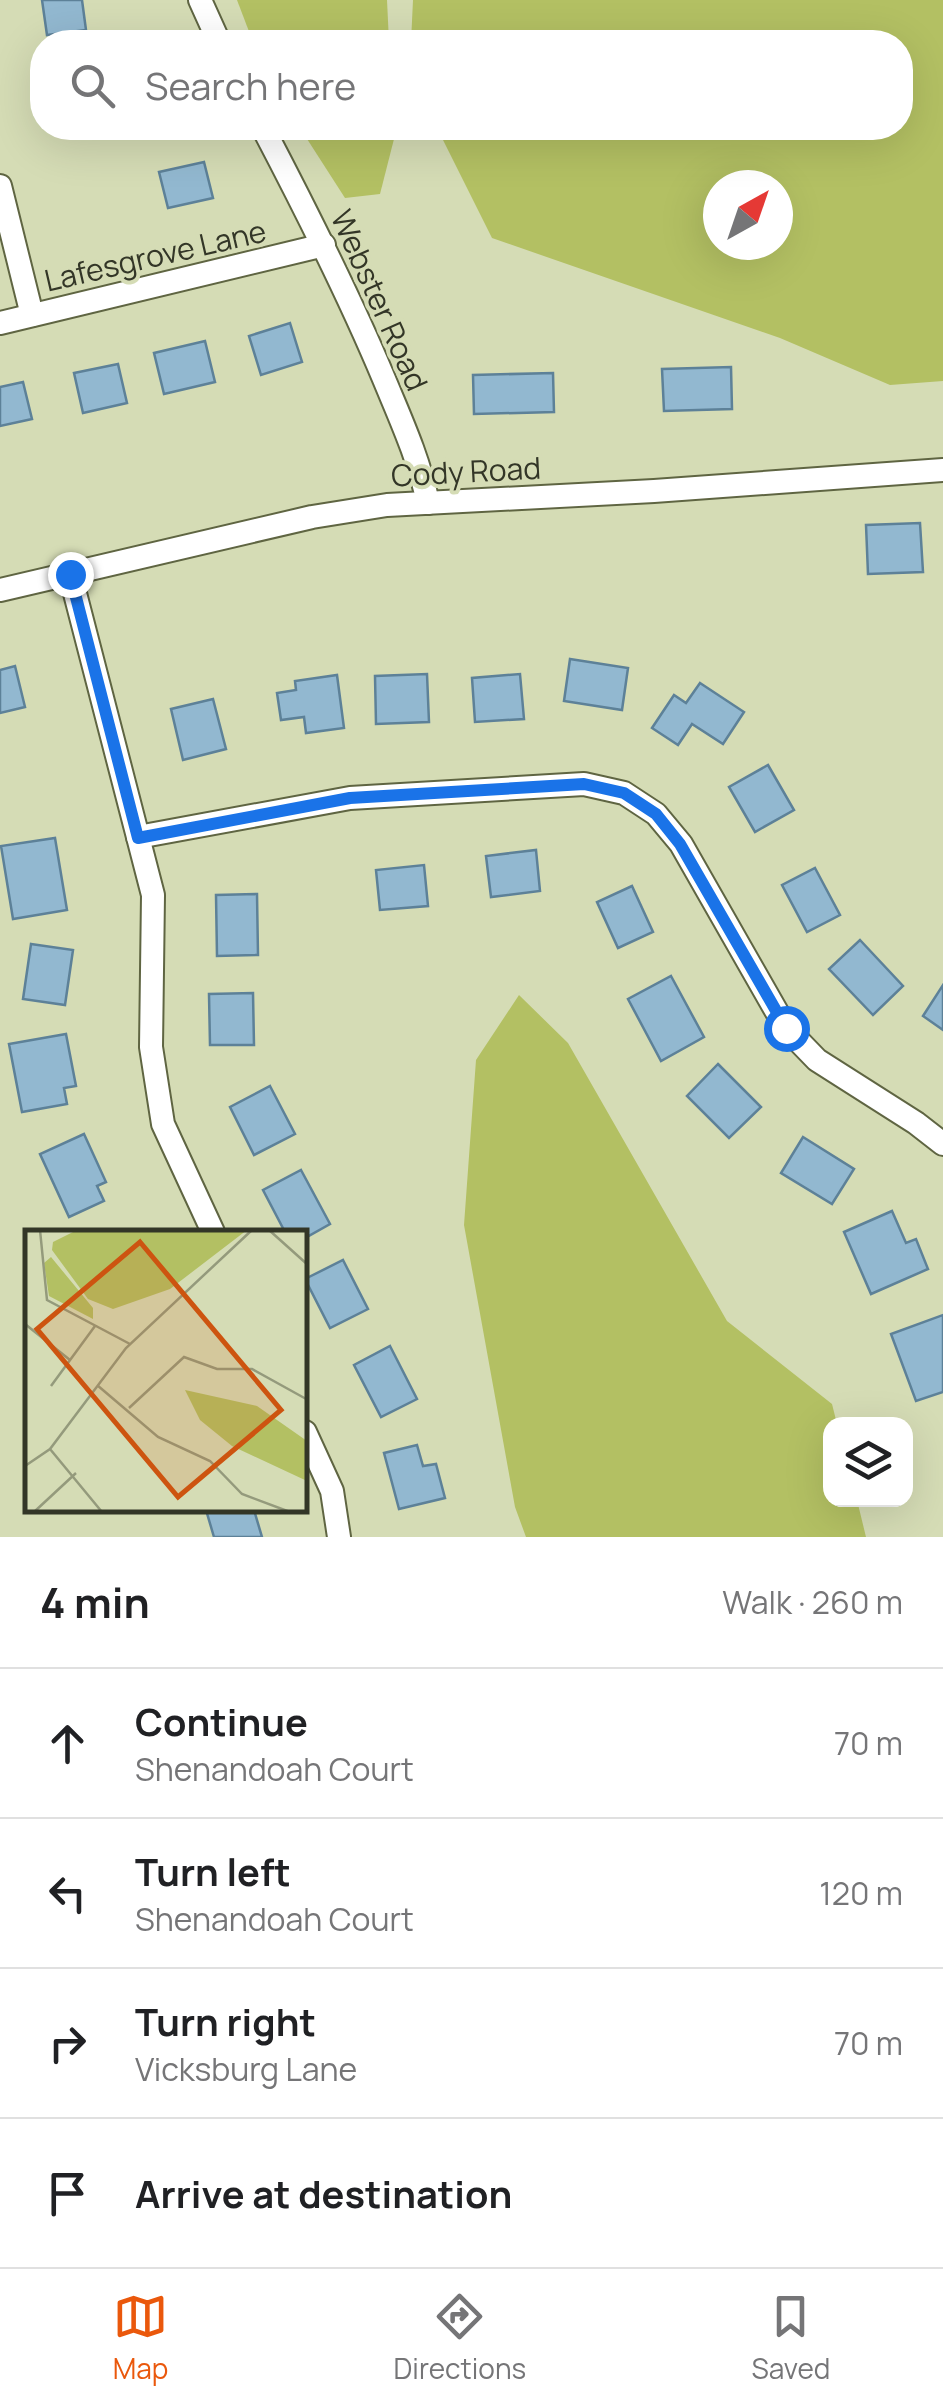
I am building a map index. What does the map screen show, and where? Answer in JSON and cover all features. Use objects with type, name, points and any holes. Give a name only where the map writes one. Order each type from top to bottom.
[{"type":"street","points":[[200,0],[213,30]]},
{"type":"street","name":"Webster Road","points":[[269,140],[324,245],[420,465],[428,502]]},
{"type":"street","points":[[0,186],[32,315]]},
{"type":"street","name":"Lafesgrove Lane","points":[[0,323],[324,245]]},
{"type":"street","name":"Cody Road","points":[[0,590],[312,517],[387,505],[943,470]]},
{"type":"street","points":[[70,574],[153,895],[151,1046],[163,1124],[212,1230]]},
{"type":"street","points":[[138,838],[350,798],[584,784],[624,793],[656,814],[680,844],[786,1028],[817,1060],[943,1144]]},
{"type":"street","points":[[308,1439],[332,1492],[339,1537]]},
{"type":"green space","points":[[237,0],[387,0],[388,30],[248,30]]},
{"type":"green space","points":[[413,0],[943,0],[943,381],[890,385],[780,338],[492,238],[443,140],[913,140],[913,30],[412,30]]},
{"type":"green space","points":[[308,140],[394,140],[380,194],[345,198]]},
{"type":"green space","points":[[519,995],[568,1043],[727,1321],[832,1404],[835,1417],[823,1417],[823,1507],[859,1507],[866,1537],[526,1537],[515,1507],[464,1225],[476,1060]]},
{"type":"building","points":[[42,0],[82,0],[86,30],[46,30]]},
{"type":"building","points":[[204,162],[213,198],[168,208],[159,172]]},
{"type":"building","points":[[290,323],[302,362],[261,375],[249,336]]},
{"type":"building","points":[[205,341],[215,382],[164,394],[154,353]]},
{"type":"building","points":[[118,364],[127,403],[83,413],[74,373]]},
{"type":"building","points":[[731,367],[732,409],[664,411],[662,369]]},
{"type":"building","points":[[553,373],[554,412],[474,414],[473,375]]},
{"type":"building","points":[[23,382],[32,419],[0,426],[0,387]]},
{"type":"building","points":[[920,523],[923,572],[868,574],[866,525]]},
{"type":"building","points":[[570,659],[628,668],[622,710],[564,701]]},
{"type":"building","points":[[15,666],[25,707],[0,713],[0,670]]},
{"type":"building","points":[[427,674],[429,722],[376,724],[375,676]]},
{"type":"building","points":[[520,674],[524,719],[475,722],[472,678]]},
{"type":"building","points":[[337,675],[344,728],[306,733],[304,717],[281,720],[277,693],[296,690],[295,681]]},
{"type":"building","points":[[700,683],[744,712],[723,744],[692,724],[678,745],[652,728],[674,695],[686,703]]},
{"type":"building","points":[[213,699],[226,749],[183,760],[171,709]]},
{"type":"building","points":[[768,765],[794,810],[755,832],[729,787]]},
{"type":"building","points":[[55,838],[67,910],[13,919],[1,846]]},
{"type":"building","points":[[536,850],[540,891],[491,897],[486,856]]},
{"type":"building","points":[[424,865],[428,906],[380,910],[376,870]]},
{"type":"building","points":[[815,868],[840,915],[807,932],[782,885]]},
{"type":"building","points":[[632,886],[653,932],[618,948],[597,902]]},
{"type":"building","points":[[257,894],[258,955],[217,956],[216,895]]},
{"type":"building","points":[[860,940],[903,986],[873,1015],[829,969]]},
{"type":"building","points":[[31,944],[73,950],[65,1005],[23,999]]},
{"type":"building","points":[[671,976],[704,1037],[661,1061],[628,999]]},
{"type":"building","points":[[943,985],[943,1030],[923,1016]]},
{"type":"building","points":[[253,993],[254,1045],[210,1045],[209,994]]},
{"type":"building","points":[[66,1034],[76,1086],[64,1088],[67,1104],[22,1112],[9,1044]]},
{"type":"building","points":[[718,1064],[761,1107],[729,1138],[687,1096]]},
{"type":"building","points":[[270,1086],[295,1134],[254,1155],[230,1107]]},
{"type":"building","points":[[84,1134],[106,1182],[97,1186],[104,1201],[69,1217],[40,1154]]},
{"type":"building","points":[[803,1137],[854,1169],[832,1204],[781,1173]]},
{"type":"building","points":[[301,1170],[330,1224],[308,1236],[308,1230],[284,1230],[263,1190]]},
{"type":"building","points":[[892,1211],[906,1243],[916,1239],[928,1269],[871,1294],[844,1232]]},
{"type":"building","points":[[343,1260],[368,1309],[330,1328],[308,1278]]},
{"type":"building","points":[[943,1315],[943,1392],[916,1401],[891,1334]]},
{"type":"building","points":[[390,1346],[417,1399],[381,1417],[354,1365]]},
{"type":"building","points":[[417,1445],[423,1466],[436,1464],[445,1498],[399,1509],[384,1453]]},
{"type":"building","points":[[207,1512],[255,1512],[262,1537],[214,1537]]},
{"type":"route","points":[[70,574],[138,838],[350,798],[584,784],[624,793],[656,814],[680,844],[786,1028]]}]
